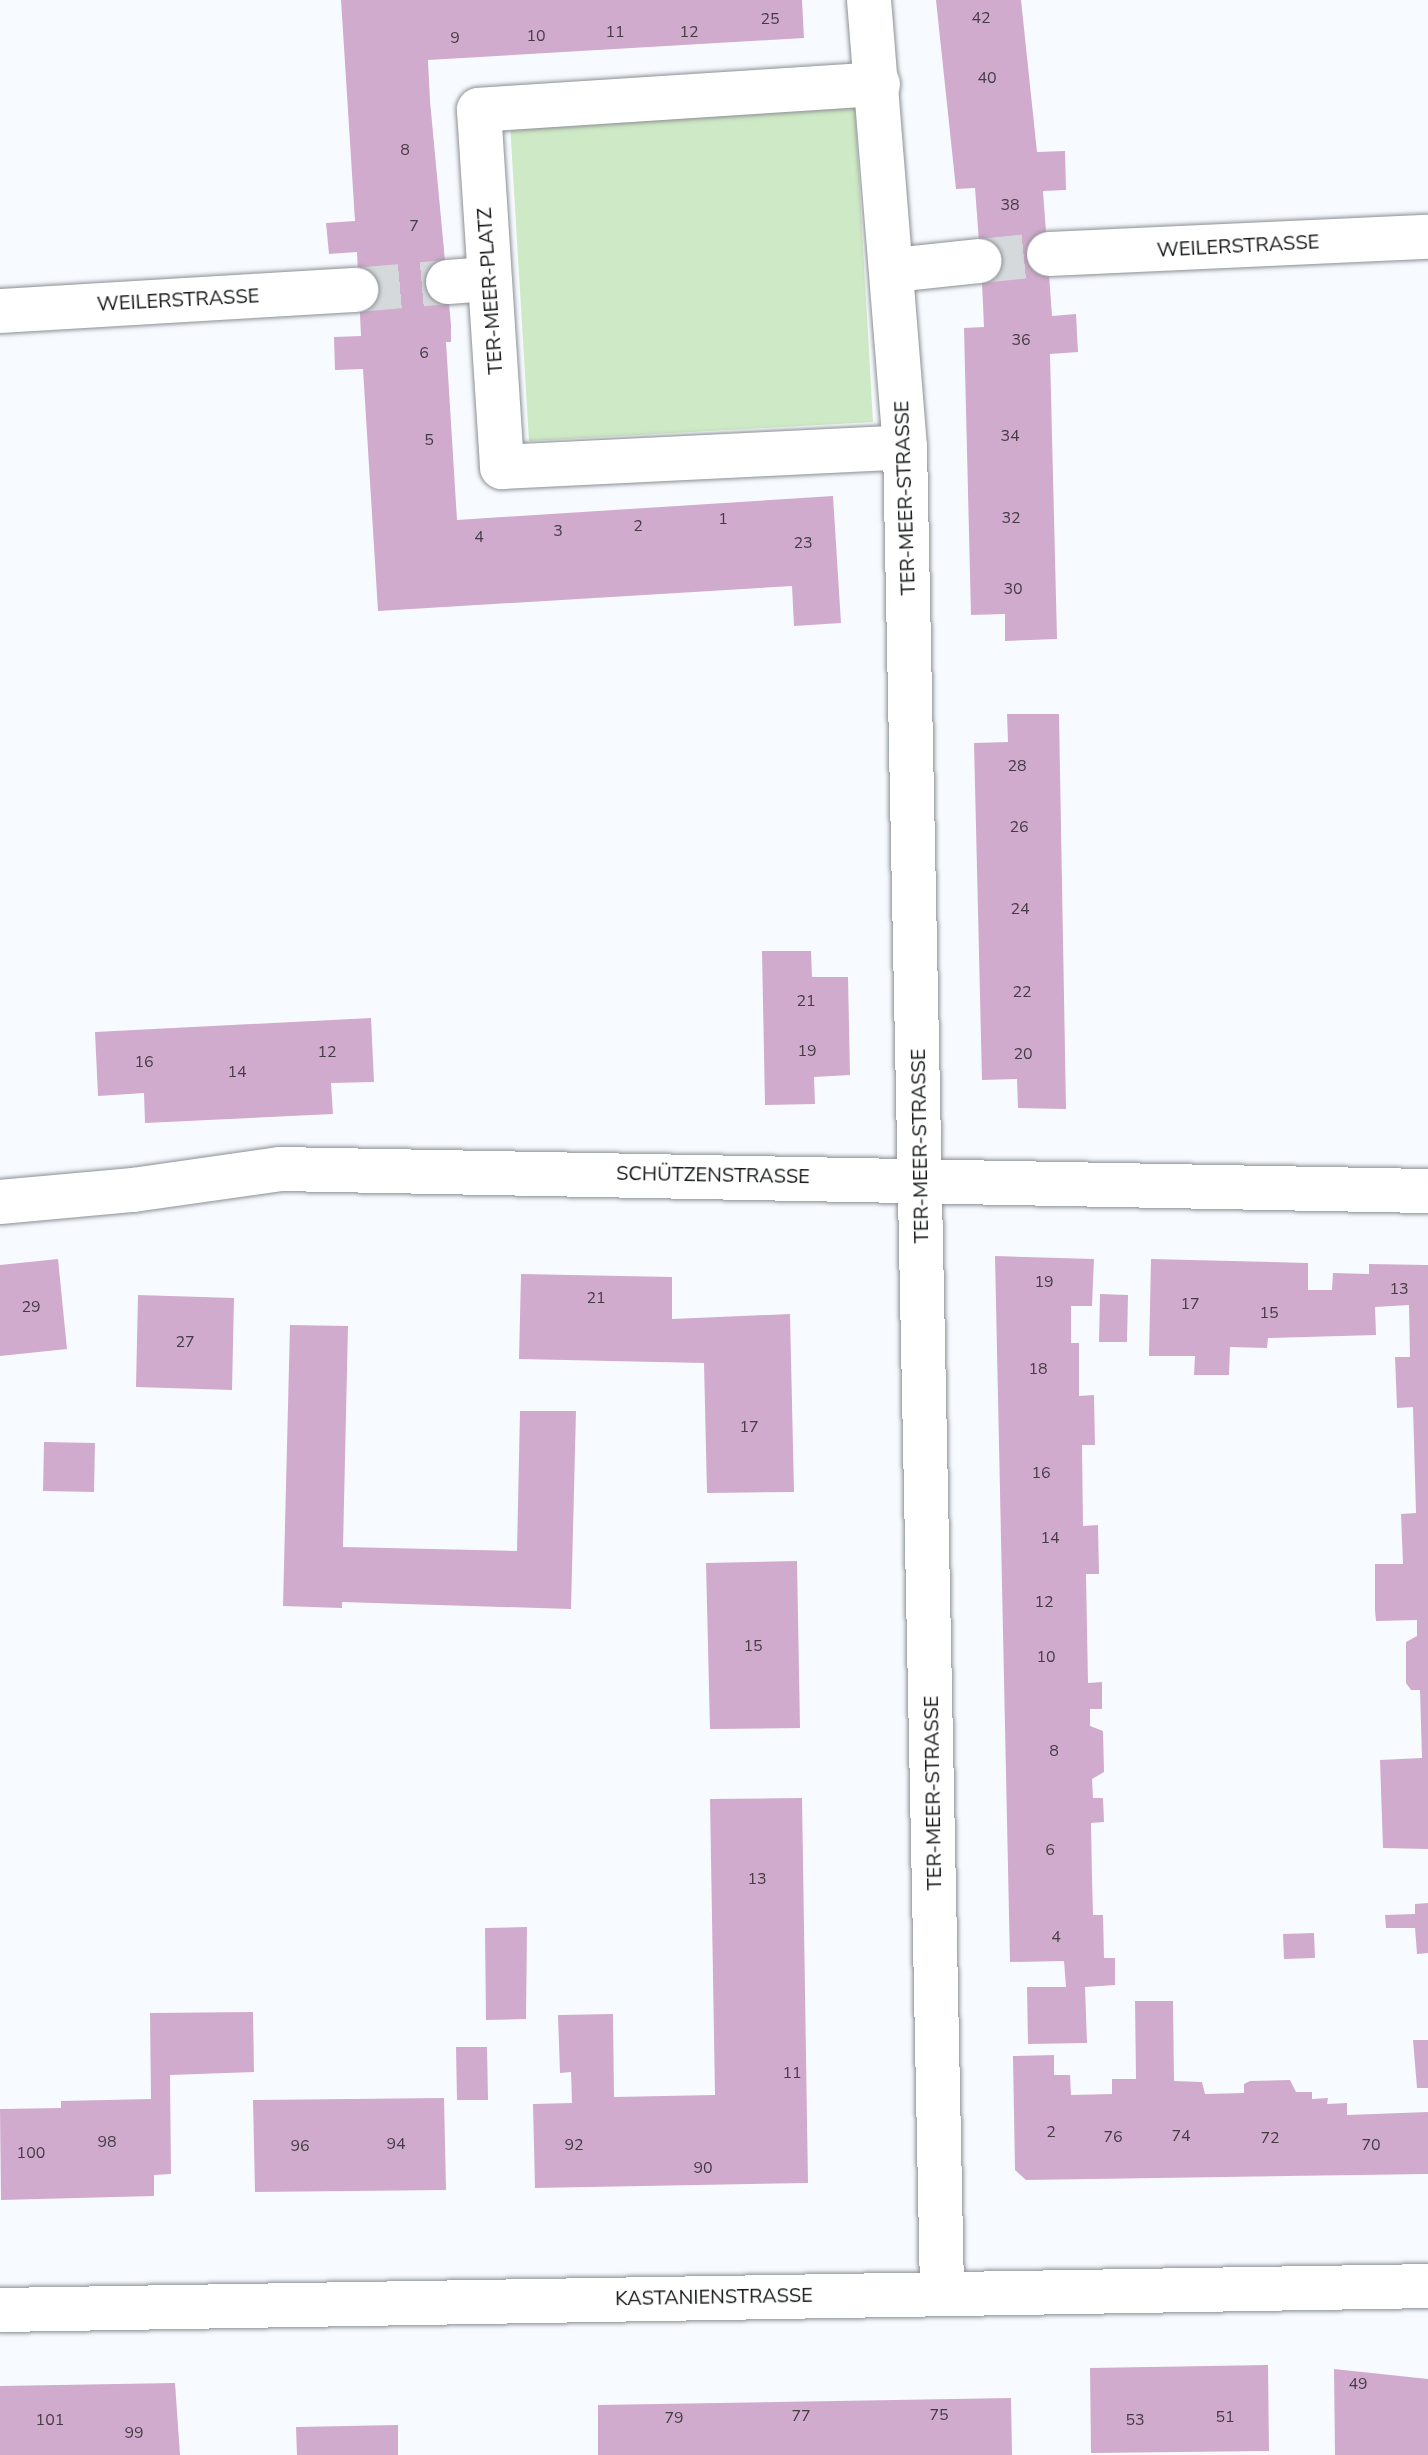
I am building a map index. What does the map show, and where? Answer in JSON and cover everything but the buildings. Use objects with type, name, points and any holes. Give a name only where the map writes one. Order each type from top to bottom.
[{"type":"street","name":"TER-MEER-STRASSE","points":[[869,0],[894,270],[905,447],[942,2293]]},
{"type":"street","name":"TER-MEER-PLATZ","points":[[878,84],[479,110],[468,280],[502,467],[905,447]]},
{"type":"street","name":"WEILERSTRASSE","points":[[1049,254],[1428,237]]},
{"type":"street","points":[[894,270],[980,261]]},
{"type":"street","name":"WEILERSTRASSE","points":[[0,311],[356,290]]},
{"type":"street","name":"SCHÜTZENSTRASSE","points":[[0,1202],[133,1190],[280,1169],[921,1178],[1428,1191]]},
{"type":"street","name":"KASTANIENSTRASSE","points":[[0,2310],[1428,2286]]},
{"type":"green space","points":[[855,106],[873,422],[529,441],[510,124]]},
{"type":"tunnel","points":[[980,261],[1049,254]]},
{"type":"tunnel","points":[[356,290],[448,282]]}]
